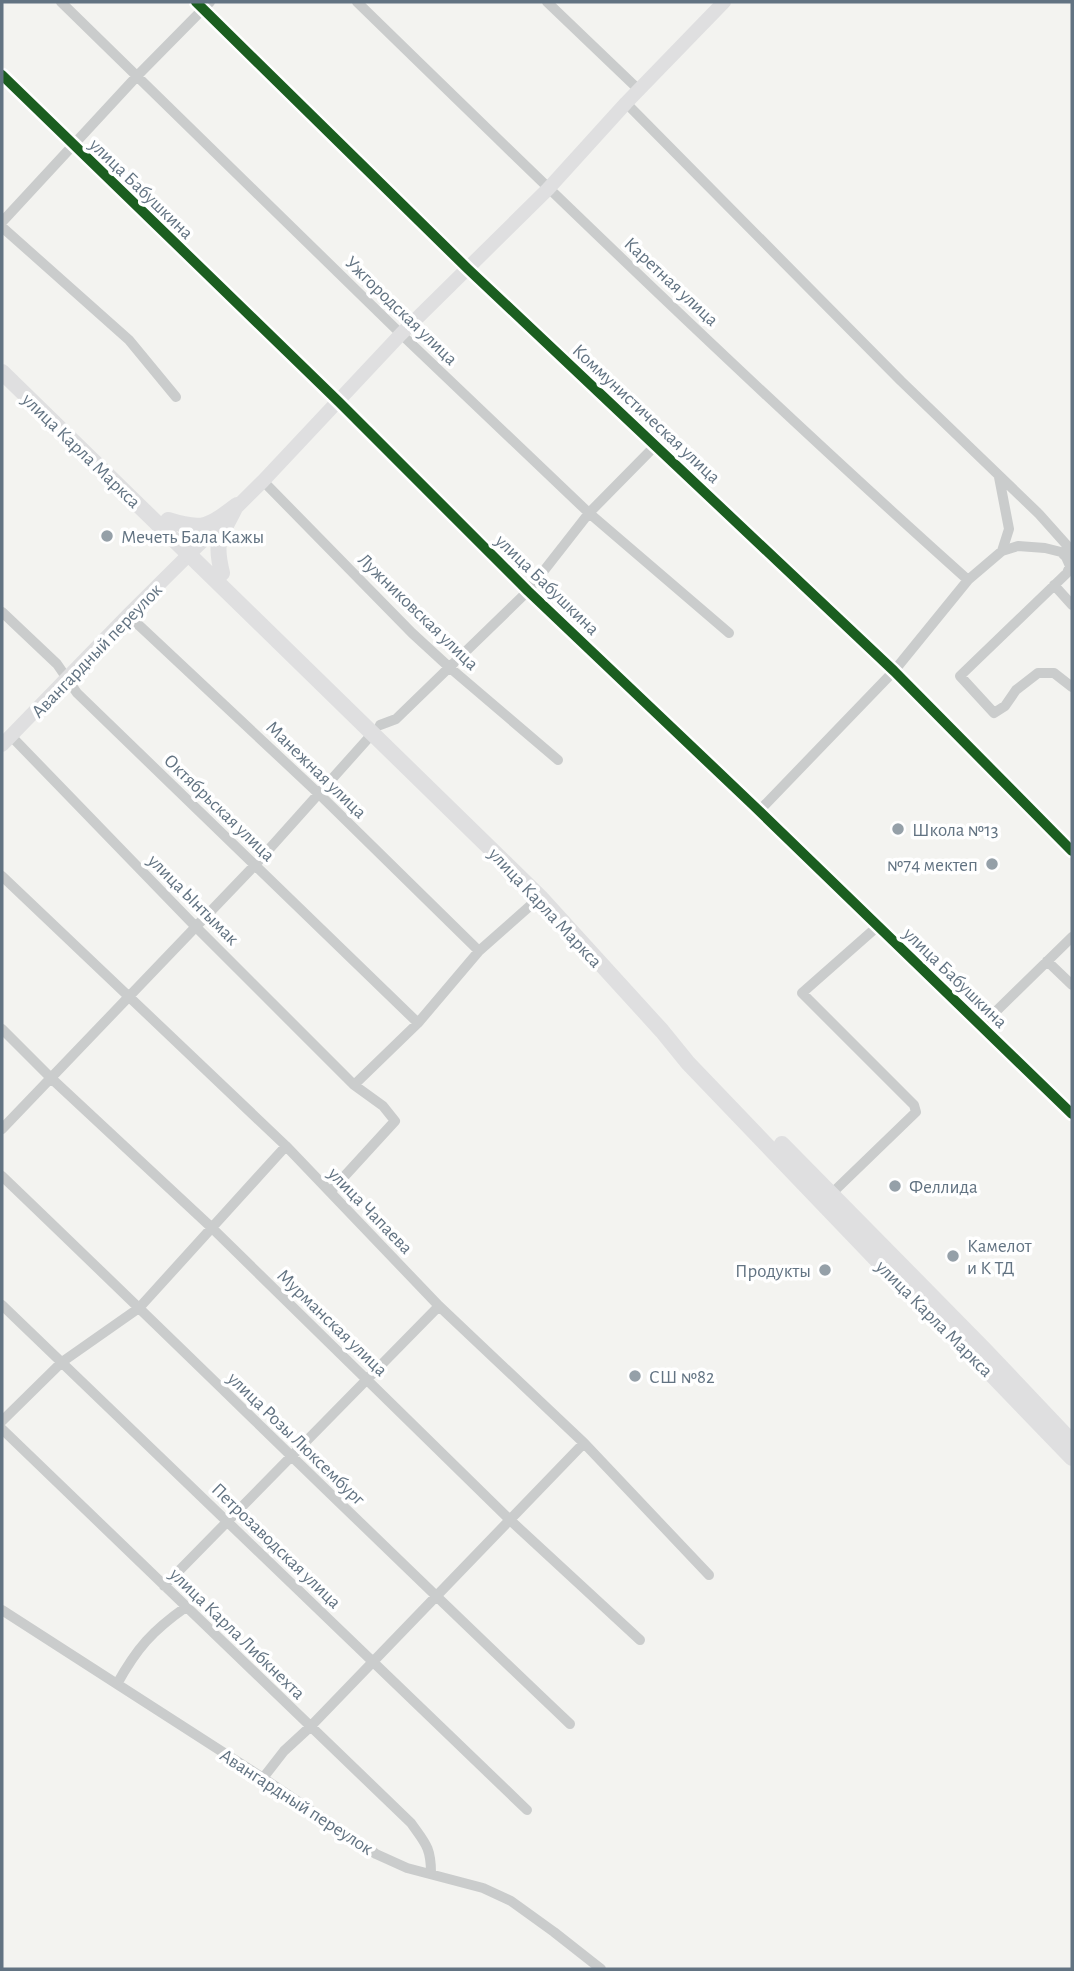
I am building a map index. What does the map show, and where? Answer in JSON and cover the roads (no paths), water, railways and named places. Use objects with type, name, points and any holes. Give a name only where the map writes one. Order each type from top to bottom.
[{"type":"main road","name":"улица Карла Маркса","points":[[2,358],[168,520],[193,552],[222,573],[377,729],[540,897],[688,1063],[1072,1441]]},
{"type":"main road","name":"улица Карла Маркса","points":[[2,372],[377,729],[460,802],[545,890],[827,1198],[896,1280],[1072,1458]]},
{"type":"main road","points":[[168,520],[200,527],[237,505]]},
{"type":"main road","points":[[222,573],[218,544],[237,505]]},
{"type":"street","name":"Ужгородская улица","points":[[61,2],[401,334],[589,513],[729,633]]},
{"type":"street","name":"Каретная улица","points":[[358,2],[548,188],[855,479],[968,580]]},
{"type":"street","points":[[547,2],[639,90]]},
{"type":"street","name":"Авангардный переулок","points":[[5,739],[193,552],[401,334],[548,188],[724,2]]},
{"type":"street","points":[[176,397],[129,340],[2,224],[203,4]]},
{"type":"street","name":"Коммунистическая улица","points":[[203,4],[468,269],[894,671],[1072,850]]},
{"type":"street","name":"улица Бабушкина","points":[[2,75],[339,402],[528,591],[1072,1114]]},
{"type":"street","points":[[626,103],[901,381],[1040,514],[1070,553],[1067,573],[960,676],[994,713],[1005,706],[1016,690],[1038,673],[1054,673],[1072,687]]},
{"type":"street","points":[[2,1129],[255,865],[377,729],[396,719],[528,591],[589,513],[656,445]]},
{"type":"street","points":[[999,477],[1009,529],[1002,551]]},
{"type":"street","name":"Лужниковская улица","points":[[262,481],[412,633],[558,760]]},
{"type":"street","points":[[759,811],[894,671],[968,580],[1002,551],[1011,547],[1031,547],[1070,553]]},
{"type":"street","points":[[1054,585],[1072,605]]},
{"type":"street","name":"Октябрьская улица","points":[[2,612],[57,664],[77,693],[418,1023]]},
{"type":"street","name":"Манежная улица","points":[[128,615],[318,793],[479,951]]},
{"type":"street","name":"улица Ынтымак","points":[[5,739],[354,1085],[383,1106],[396,1121],[330,1192]]},
{"type":"street","name":"улица Чапаева","points":[[2,876],[286,1146],[439,1306],[584,1443],[709,1575]]},
{"type":"street","points":[[354,1085],[418,1023],[479,951],[540,897]]},
{"type":"street","points":[[827,1198],[916,1112],[916,1108],[802,993],[878,926]]},
{"type":"street","points":[[981,1026],[1072,936]]},
{"type":"street","points":[[1047,961],[1072,985]]},
{"type":"street","name":"Мурманская улица","points":[[2,1029],[211,1227],[510,1520],[640,1640]]},
{"type":"street","points":[[2,1421],[62,1362],[139,1308],[286,1146]]},
{"type":"street","name":"улица Розы Люксембург","points":[[2,1176],[290,1457],[570,1724]]},
{"type":"street","name":"Петрозаводская улица","points":[[2,1305],[527,1810]]},
{"type":"street","points":[[164,1586],[439,1306]]},
{"type":"street","name":"улица Карла Либкнехта","points":[[2,1429],[411,1824],[428,1847],[431,1873]]},
{"type":"street","points":[[263,1778],[284,1751],[584,1443]]},
{"type":"street","points":[[117,1684],[143,1643],[162,1624],[186,1607]]},
{"type":"street","name":"Авангардный переулок","points":[[2,1610],[376,1854],[407,1868],[483,1888],[511,1901],[601,1969]]},
{"type":"place","name":"Мечеть Бала Кажы","points":[[107,536]]},
{"type":"place","name":"Школа №13","points":[[898,829]]},
{"type":"place","name":"№74 мектеп","points":[[992,864]]},
{"type":"place","name":"Феллида","points":[[895,1186]]},
{"type":"place","name":"Камелот и К ТД","points":[[953,1256]]},
{"type":"place","name":"Продукты","points":[[825,1270]]},
{"type":"place","name":"СШ №82","points":[[635,1376]]}]
